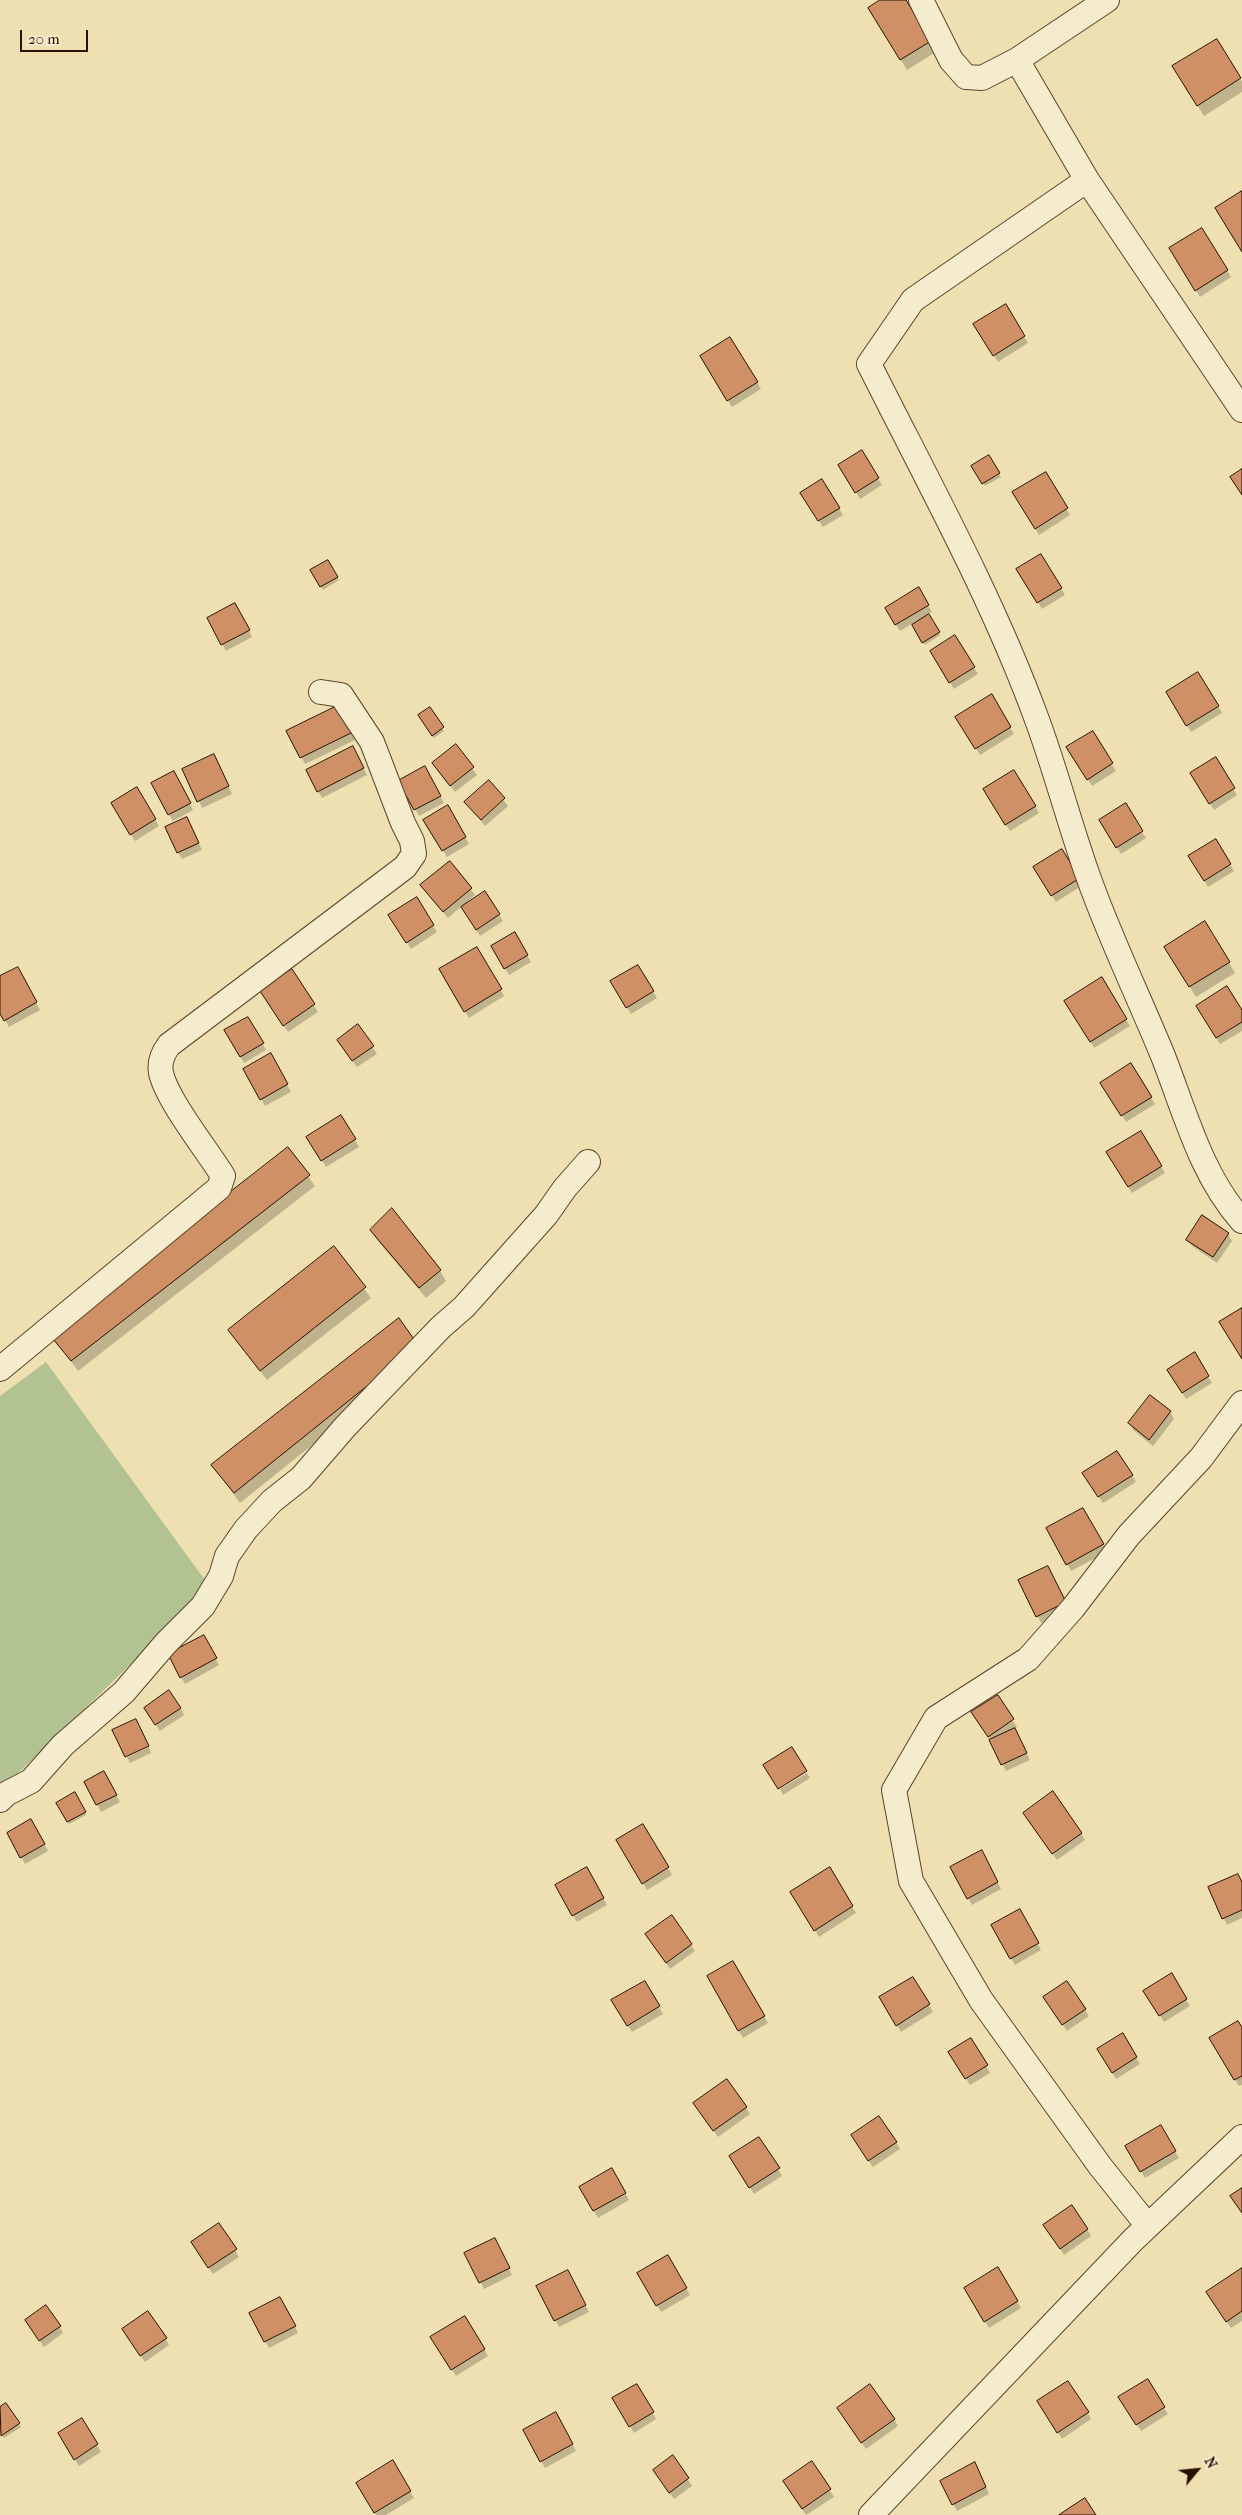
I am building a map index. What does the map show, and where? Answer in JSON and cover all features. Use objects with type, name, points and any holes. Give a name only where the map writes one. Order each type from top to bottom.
[{"type":"street","points":[[921,0],[951,60],[966,78],[982,78],[1017,60],[1107,0]]},
{"type":"street","points":[[1017,60],[1087,180],[1242,410]]},
{"type":"street","points":[[1087,180],[913,300],[869,364],[993,612],[1036,718],[1092,887],[1194,1138],[1210,1175],[1230,1208],[1242,1221]]},
{"type":"street","points":[[0,1369],[219,1188],[223,1176],[168,1091],[160,1072],[162,1056],[169,1044],[405,867],[414,854],[412,841],[372,742],[341,695],[321,692]]},
{"type":"street","points":[[0,1800],[6,1794],[31,1781],[63,1745],[124,1692],[166,1643],[203,1606],[221,1576],[227,1556],[246,1529],[272,1501],[301,1478],[345,1428],[441,1327],[464,1307],[546,1215],[565,1188],[588,1162]]},
{"type":"street","points":[[1148,2226],[1100,2166],[981,2000],[916,1890],[912,1881],[894,1790],[936,1718],[1028,1659],[1073,1608],[1129,1535],[1200,1458],[1242,1403]]},
{"type":"street","points":[[871,2515],[1148,2226],[1242,2136]]},
{"type":"green space","points":[[46,1362],[210,1587],[0,1791],[0,1396]]},
{"type":"building","points":[[880,0],[906,0],[931,41],[900,60],[868,8]]},
{"type":"building","points":[[1217,39],[1241,78],[1197,106],[1172,66]]},
{"type":"building","points":[[1242,191],[1242,252],[1215,208]]},
{"type":"building","points":[[1202,228],[1228,270],[1195,291],[1169,248]]},
{"type":"building","points":[[1006,304],[1025,336],[993,356],[973,324]]},
{"type":"building","points":[[730,337],[758,382],[727,401],[700,356]]},
{"type":"building","points":[[862,450],[879,478],[855,493],[838,465]]},
{"type":"building","points":[[989,455],[1000,473],[982,484],[971,466]]},
{"type":"building","points":[[1242,469],[1242,495],[1230,477]]},
{"type":"building","points":[[1046,472],[1068,508],[1035,529],[1012,492]]},
{"type":"building","points":[[822,479],[840,508],[818,521],[800,493]]},
{"type":"building","points":[[1041,554],[1062,588],[1037,603],[1016,569]]},
{"type":"building","points":[[328,560],[338,577],[320,587],[310,570]]},
{"type":"building","points":[[919,587],[929,605],[895,625],[885,608]]},
{"type":"building","points":[[235,603],[250,630],[221,645],[207,618]]},
{"type":"building","points":[[929,614],[940,632],[922,643],[912,625]]},
{"type":"building","points":[[955,635],[975,667],[949,683],[930,651]]},
{"type":"building","points":[[1198,672],[1219,706],[1186,726],[1166,692]]},
{"type":"building","points":[[992,694],[1011,727],[975,749],[955,717]]},
{"type":"building","points":[[339,705],[353,732],[300,758],[286,731]]},
{"type":"building","points":[[430,707],[444,727],[432,736],[418,715]]},
{"type":"building","points":[[1093,731],[1113,763],[1087,780],[1066,747]]},
{"type":"building","points":[[456,744],[474,767],[450,786],[432,763]]},
{"type":"building","points":[[353,746],[364,768],[317,792],[306,770]]},
{"type":"building","points":[[214,754],[229,786],[197,802],[182,769]]},
{"type":"building","points":[[1216,757],[1235,788],[1209,804],[1190,773]]},
{"type":"building","points":[[425,766],[441,796],[414,810],[398,781]]},
{"type":"building","points":[[1014,770],[1036,806],[1005,825],[983,789]]},
{"type":"building","points":[[174,771],[191,803],[168,815],[151,783]]},
{"type":"building","points":[[489,780],[505,798],[481,820],[464,802]]},
{"type":"building","points":[[137,787],[156,819],[130,835],[111,803]]},
{"type":"building","points":[[1126,803],[1143,831],[1116,848],[1099,820]]},
{"type":"building","points":[[448,805],[466,837],[442,851],[423,820]]},
{"type":"building","points":[[187,817],[199,843],[177,853],[165,827]]},
{"type":"building","points":[[1216,839],[1231,864],[1204,881],[1188,856]]},
{"type":"building","points":[[1062,849],[1080,878],[1051,896],[1033,867]]},
{"type":"building","points":[[450,861],[472,888],[443,912],[420,885]]},
{"type":"building","points":[[485,891],[500,914],[476,930],[461,907]]},
{"type":"building","points":[[417,897],[434,925],[406,943],[388,915]]},
{"type":"building","points":[[1205,921],[1230,962],[1189,987],[1164,947]]},
{"type":"building","points":[[515,932],[528,955],[504,969],[491,946]]},
{"type":"building","points":[[477,947],[502,989],[464,1012],[439,969]]},
{"type":"building","points":[[638,965],[654,991],[626,1008],[610,981]]},
{"type":"building","points":[[18,967],[37,1002],[4,1021],[0,1014],[0,976]]},
{"type":"building","points":[[292,969],[315,1004],[283,1026],[260,991]]},
{"type":"building","points":[[1102,977],[1127,1019],[1090,1042],[1064,1001]]},
{"type":"building","points":[[1227,986],[1242,1010],[1242,1022],[1216,1038],[1196,1006]]},
{"type":"building","points":[[248,1017],[264,1043],[240,1057],[224,1030]]},
{"type":"building","points":[[358,1024],[374,1046],[352,1061],[337,1040]]},
{"type":"building","points":[[271,1053],[288,1084],[260,1100],[243,1069]]},
{"type":"building","points":[[1131,1063],[1152,1097],[1121,1116],[1100,1083]]},
{"type":"building","points":[[341,1115],[356,1139],[321,1161],[306,1137]]},
{"type":"building","points":[[1141,1131],[1162,1166],[1128,1187],[1106,1152]]},
{"type":"building","points":[[288,1147],[310,1175],[71,1361],[49,1334]]},
{"type":"building","points":[[392,1208],[441,1270],[419,1288],[370,1230]]},
{"type":"building","points":[[1202,1215],[1229,1233],[1213,1257],[1186,1240]]},
{"type":"building","points":[[334,1246],[366,1287],[260,1371],[228,1330]]},
{"type":"building","points":[[1242,1308],[1242,1359],[1219,1322]]},
{"type":"building","points":[[399,1318],[418,1345],[234,1493],[211,1465]]},
{"type":"building","points":[[1195,1352],[1209,1376],[1182,1393],[1167,1370]]},
{"type":"building","points":[[1150,1395],[1171,1411],[1149,1440],[1128,1423]]},
{"type":"building","points":[[1117,1451],[1133,1475],[1098,1497],[1082,1473]]},
{"type":"building","points":[[1083,1508],[1104,1544],[1066,1565],[1046,1528]]},
{"type":"building","points":[[1048,1566],[1066,1602],[1036,1617],[1018,1580]]},
{"type":"building","points":[[204,1635],[217,1658],[180,1678],[168,1654]]},
{"type":"building","points":[[169,1690],[181,1708],[155,1725],[144,1708]]},
{"type":"building","points":[[998,1695],[1014,1719],[988,1737],[971,1712]]},
{"type":"building","points":[[136,1719],[149,1746],[125,1757],[112,1730]]},
{"type":"building","points":[[1015,1728],[1027,1753],[1001,1765],[989,1740]]},
{"type":"building","points":[[792,1747],[807,1771],[778,1789],[763,1765]]},
{"type":"building","points":[[104,1771],[117,1795],[96,1805],[84,1782]]},
{"type":"building","points":[[1053,1791],[1082,1833],[1052,1854],[1023,1813]]},
{"type":"building","points":[[75,1792],[86,1812],[67,1822],[56,1803]]},
{"type":"building","points":[[31,1819],[45,1844],[20,1858],[7,1833]]},
{"type":"building","points":[[643,1824],[669,1867],[642,1884],[616,1840]]},
{"type":"building","points":[[982,1850],[998,1882],[967,1899],[950,1867]]},
{"type":"building","points":[[587,1867],[604,1898],[572,1916],[555,1885]]},
{"type":"building","points":[[830,1867],[853,1906],[814,1931],[790,1892]]},
{"type":"building","points":[[1238,1874],[1242,1882],[1242,1910],[1222,1919],[1208,1887]]},
{"type":"building","points":[[1020,1909],[1039,1943],[1010,1959],[991,1925]]},
{"type":"building","points":[[672,1915],[692,1944],[666,1963],[645,1934]]},
{"type":"building","points":[[733,1961],[765,2016],[738,2031],[707,1976]]},
{"type":"building","points":[[1172,1973],[1187,1999],[1159,2016],[1143,1991]]},
{"type":"building","points":[[913,1977],[930,2004],[896,2026],[879,1997]]},
{"type":"building","points":[[645,1981],[660,2006],[627,2026],[611,2000]]},
{"type":"building","points":[[1067,1981],[1086,2009],[1062,2025],[1043,1997]]},
{"type":"building","points":[[1238,2021],[1242,2027],[1242,2076],[1234,2080],[1209,2038]]},
{"type":"building","points":[[1123,2033],[1137,2057],[1112,2073],[1097,2049]]},
{"type":"building","points":[[971,2038],[988,2065],[965,2079],[948,2052]]},
{"type":"building","points":[[727,2079],[747,2107],[713,2131],[693,2103]]},
{"type":"building","points":[[879,2116],[897,2142],[868,2161],[851,2135]]},
{"type":"building","points":[[1161,2125],[1176,2151],[1140,2172],[1125,2146]]},
{"type":"building","points":[[759,2137],[780,2168],[749,2188],[729,2156]]},
{"type":"building","points":[[612,2168],[626,2193],[593,2211],[579,2187]]},
{"type":"building","points":[[1242,2188],[1242,2213],[1230,2196]]},
{"type":"building","points":[[1072,2205],[1088,2229],[1060,2249],[1043,2225]]},
{"type":"building","points":[[219,2223],[237,2249],[208,2268],[191,2242]]},
{"type":"building","points":[[495,2238],[510,2268],[479,2283],[464,2253]]},
{"type":"building","points":[[668,2255],[687,2288],[656,2306],[637,2273]]},
{"type":"building","points":[[998,2267],[1018,2301],[984,2322],[964,2288]]},
{"type":"building","points":[[1242,2268],[1242,2311],[1226,2322],[1206,2292]]},
{"type":"building","points":[[568,2270],[586,2305],[554,2321],[536,2286]]},
{"type":"building","points":[[280,2297],[296,2326],[264,2342],[249,2313]]},
{"type":"building","points":[[46,2305],[61,2326],[39,2341],[25,2320]]},
{"type":"building","points":[[148,2311],[167,2338],[140,2356],[122,2329]]},
{"type":"building","points":[[465,2316],[485,2349],[451,2370],[430,2337]]},
{"type":"building","points":[[1148,2379],[1165,2407],[1136,2425],[1118,2397]]},
{"type":"building","points":[[1068,2381],[1089,2412],[1057,2433],[1037,2401]]},
{"type":"building","points":[[637,2384],[654,2412],[629,2427],[612,2398]]},
{"type":"building","points":[[870,2384],[895,2419],[861,2443],[837,2408]]},
{"type":"building","points":[[6,2403],[20,2423],[1,2436],[0,2407]]},
{"type":"building","points":[[556,2412],[573,2444],[540,2462],[523,2430]]},
{"type":"building","points":[[82,2418],[98,2444],[74,2460],[58,2433]]},
{"type":"building","points":[[673,2455],[689,2478],[669,2493],[653,2470]]},
{"type":"building","points":[[393,2460],[411,2491],[374,2513],[356,2483]]},
{"type":"building","points":[[812,2461],[831,2489],[802,2509],[783,2481]]},
{"type":"building","points":[[975,2462],[986,2487],[952,2505],[940,2481]]},
{"type":"building","points":[[1085,2498],[1096,2515],[1059,2515]]}]
